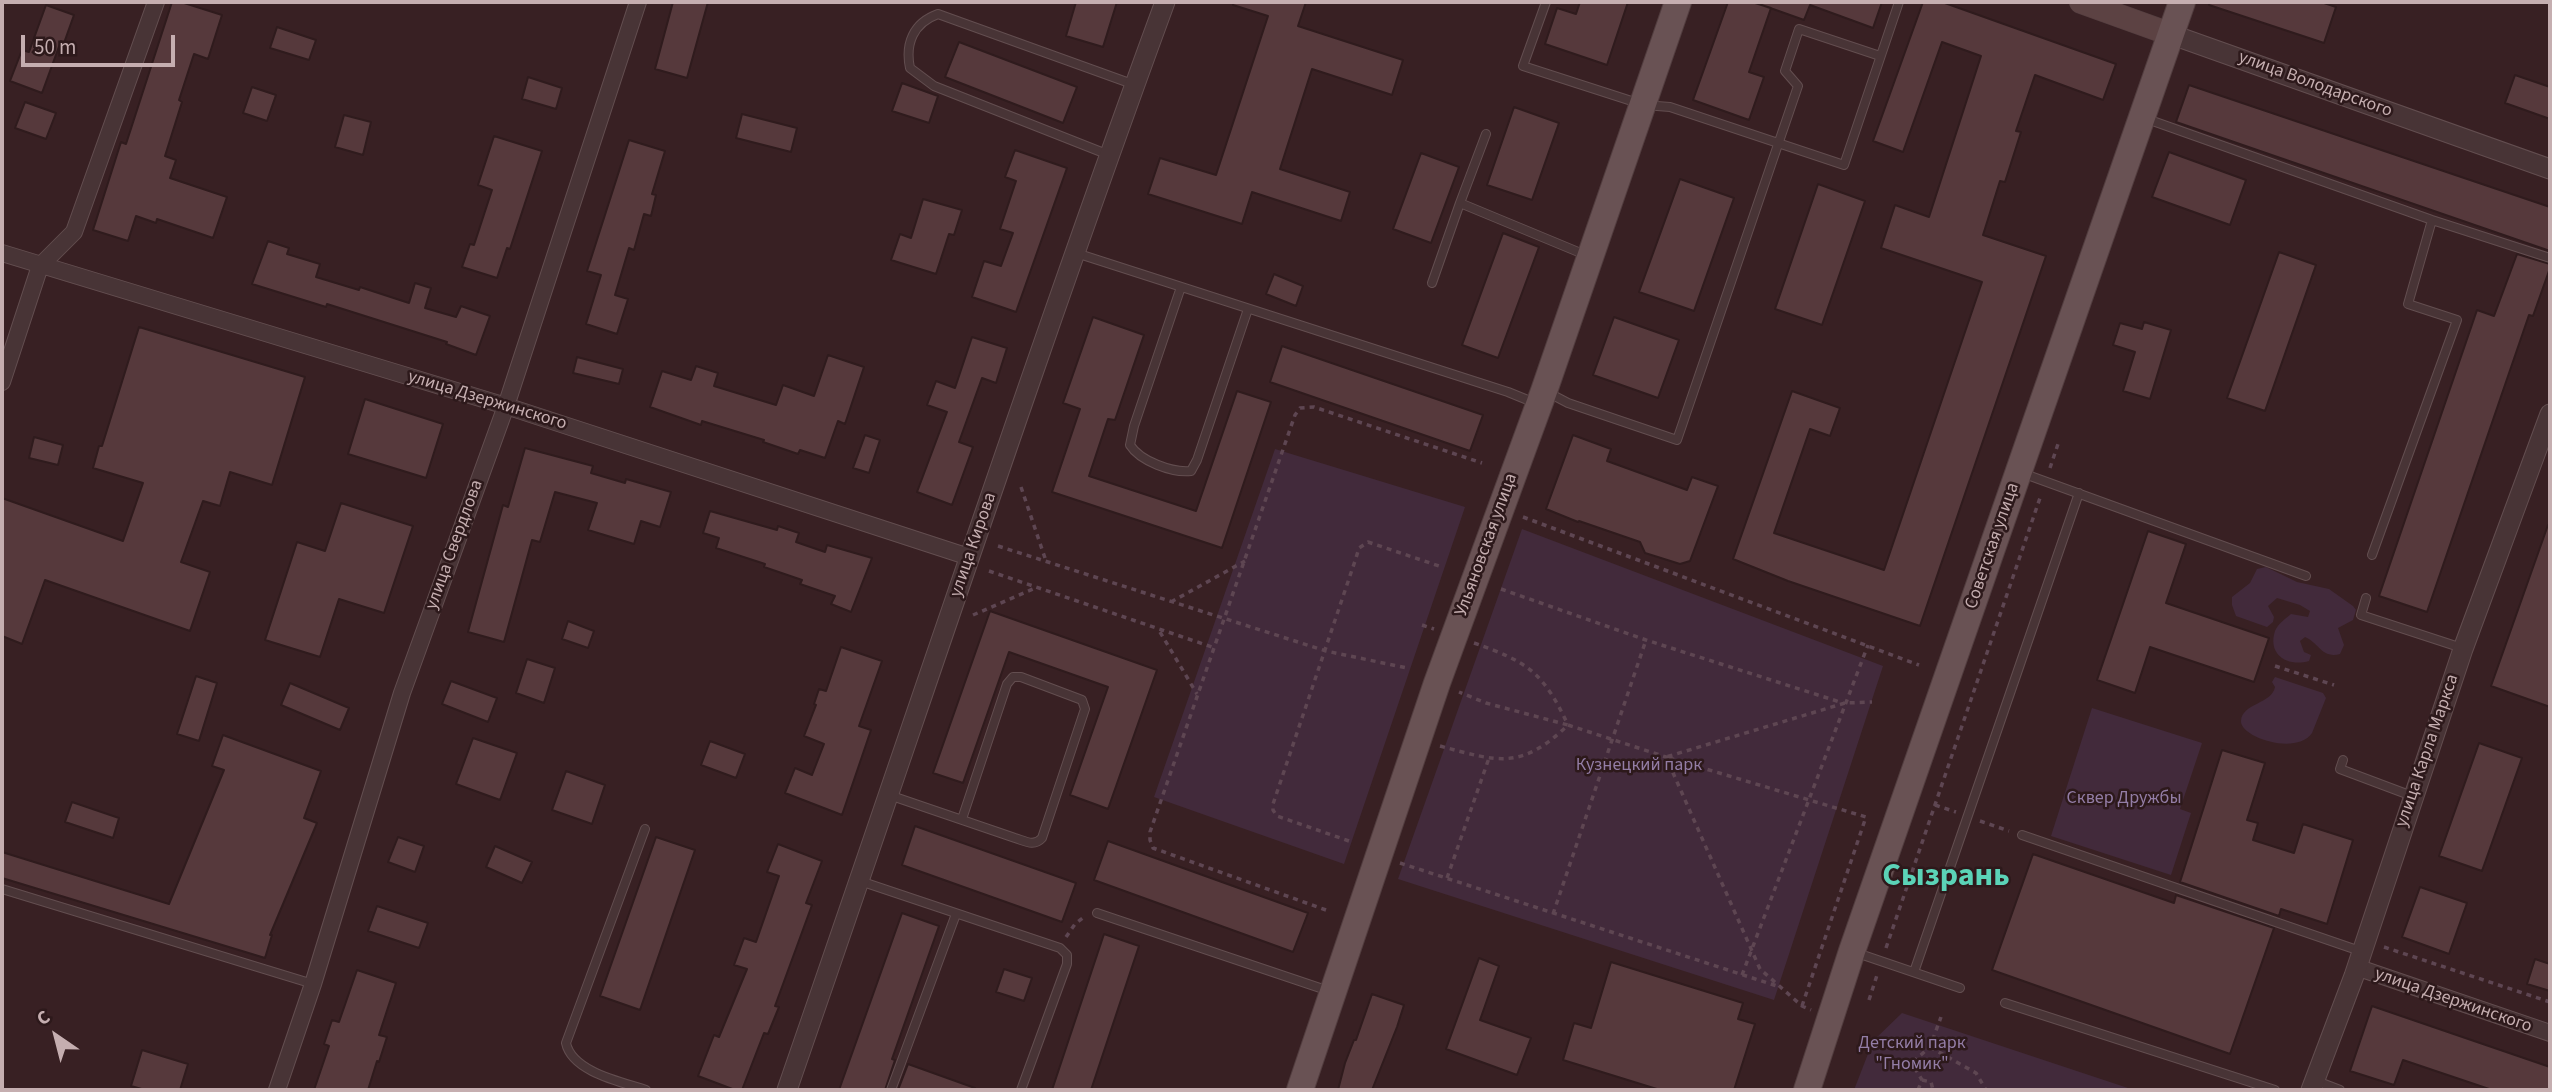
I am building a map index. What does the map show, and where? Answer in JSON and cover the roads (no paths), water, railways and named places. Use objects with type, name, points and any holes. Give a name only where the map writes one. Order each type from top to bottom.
[{"type":"main road","name":"Ульяновская улица","points":[[1300,1090],[1454,636],[1542,398],[1678,2]]},
{"type":"main road","name":"улица Володарского","points":[[2081,2],[2171,34]]},
{"type":"main road","name":"Советская улица","points":[[1807,1090],[1852,951],[2182,2]]},
{"type":"street","points":[[2,382],[40,266],[74,232],[156,2]]},
{"type":"street","name":"улица Свердлова","points":[[277,1090],[313,984],[401,693],[506,405],[638,2]]},
{"type":"street","name":"улица Кирова","points":[[787,1090],[1109,155],[1166,2]]},
{"type":"street","name":"улица Володарского","points":[[2171,34],[2550,169]]},
{"type":"street","name":"улица Дзержинского","points":[[2,253],[506,405],[969,557]]},
{"type":"street","name":"улица Карла Маркса","points":[[2313,1085],[2361,953],[2463,649],[2550,414]]},
{"type":"street","name":"улица Дзержинского","points":[[2361,953],[2550,1033]]},
{"type":"lane","points":[[1546,2],[1523,66],[1644,105],[1670,107],[1844,165],[1899,2]]},
{"type":"lane","points":[[1109,155],[934,86],[909,68],[907,56],[910,43],[916,28],[925,19],[937,15],[1135,85]]},
{"type":"lane","points":[[1076,253],[1508,392],[1568,403],[1677,440],[1797,86],[1785,71],[1799,29],[1880,56]]},
{"type":"lane","points":[[2141,117],[2432,220],[2550,258]]},
{"type":"lane","points":[[1432,283],[1486,134]]},
{"type":"lane","points":[[1460,203],[1591,257]]},
{"type":"lane","points":[[2372,555],[2457,320],[2408,304],[2432,220]]},
{"type":"lane","points":[[1181,287],[1130,445],[1136,454],[1181,472],[1191,471],[1197,460],[1248,309]]},
{"type":"lane","points":[[2019,472],[2306,576]]},
{"type":"lane","points":[[1914,972],[2079,493]]},
{"type":"lane","points":[[2366,598],[2361,615],[2463,649]]},
{"type":"lane","points":[[888,795],[1033,844],[1038,842],[1042,838],[1085,709],[1082,700],[1021,677],[1013,677],[1007,684],[961,819]]},
{"type":"lane","points":[[2343,760],[2340,769],[2412,796]]},
{"type":"lane","points":[[645,830],[566,1044],[568,1053],[580,1064],[602,1075],[646,1090]]},
{"type":"lane","points":[[2022,835],[2361,953]]},
{"type":"lane","points":[[860,881],[1060,948],[1067,954],[1067,964],[1021,1090]]},
{"type":"lane","points":[[2,889],[313,984]]},
{"type":"lane","points":[[891,1090],[956,914]]},
{"type":"lane","points":[[1097,914],[1334,993]]},
{"type":"lane","points":[[1852,951],[1960,988]]},
{"type":"lane","points":[[2005,1003],[2275,1090]]},
{"type":"lane","points":[[2313,1085],[2340,1090]]},
{"type":"district","name":"Сызрань","points":[[1946,878]]},
{"type":"park label","name":"Кузнецкий парк","points":[[1639,766]]},
{"type":"park label","name":"Сквер Дружбы","points":[[2124,799]]},
{"type":"park label","name":"Детский парк \"Гномик\"","points":[[1912,1054]]}]
